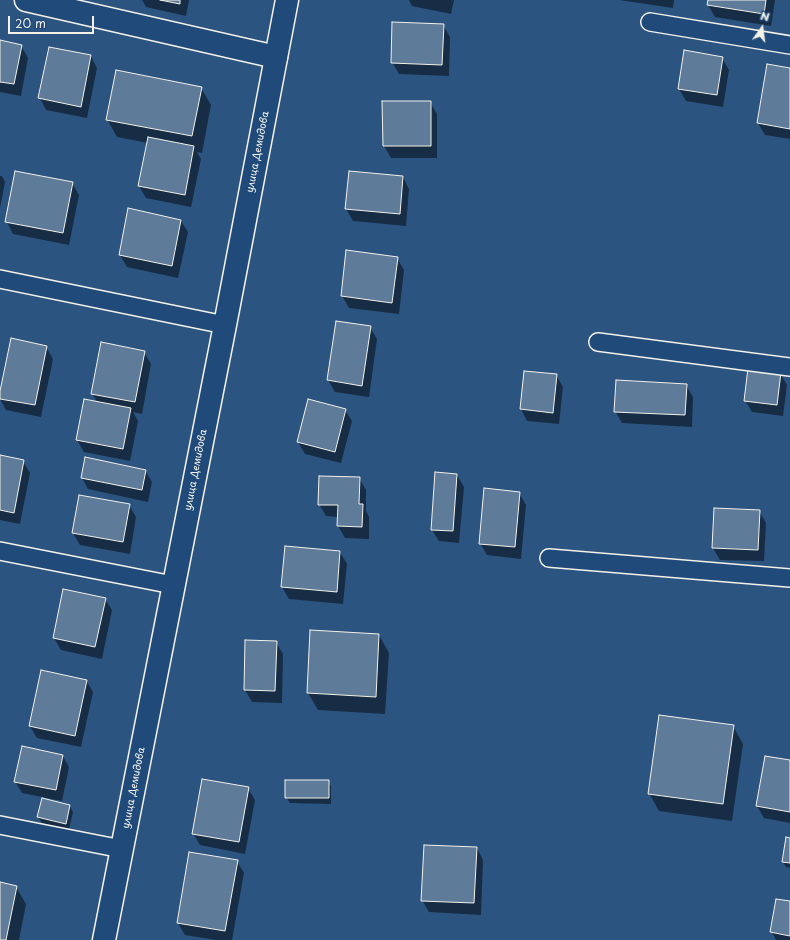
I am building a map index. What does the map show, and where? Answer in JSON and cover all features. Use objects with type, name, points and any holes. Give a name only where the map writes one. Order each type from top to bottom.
[{"type":"street","points":[[26,0],[276,57]]},
{"type":"street","name":"улица Демидова","points":[[104,940],[225,325],[287,0]]},
{"type":"lane","points":[[650,22],[790,45]]},
{"type":"lane","points":[[0,279],[225,325]]},
{"type":"lane","points":[[598,342],[790,367]]},
{"type":"lane","points":[[0,551],[174,585]]},
{"type":"lane","points":[[549,558],[790,578]]},
{"type":"lane","points":[[0,825],[122,850]]},
{"type":"building","points":[[160,0],[180,0],[180,4]]},
{"type":"building","points":[[708,0],[766,0],[764,14],[707,5]]},
{"type":"building","points":[[392,22],[444,24],[442,65],[391,63]]},
{"type":"building","points":[[0,40],[22,45],[14,84],[0,82]]},
{"type":"building","points":[[49,47],[91,55],[81,107],[38,98]]},
{"type":"building","points":[[684,50],[723,57],[717,95],[678,89]]},
{"type":"building","points":[[767,64],[790,68],[790,129],[757,123]]},
{"type":"building","points":[[116,70],[202,87],[192,136],[106,120]]},
{"type":"building","points":[[382,101],[431,101],[431,146],[383,146]]},
{"type":"building","points":[[148,137],[194,146],[185,195],[138,186]]},
{"type":"building","points":[[15,171],[73,182],[63,233],[5,222]]},
{"type":"building","points":[[349,171],[403,176],[400,214],[345,209]]},
{"type":"building","points":[[128,208],[181,220],[172,266],[119,255]]},
{"type":"building","points":[[346,250],[398,257],[392,303],[341,296]]},
{"type":"building","points":[[336,321],[371,326],[362,386],[327,380]]},
{"type":"building","points":[[11,338],[47,346],[35,405],[0,399],[0,391]]},
{"type":"building","points":[[101,342],[145,351],[135,402],[91,394]]},
{"type":"building","points":[[748,368],[781,372],[777,405],[744,401]]},
{"type":"building","points":[[524,371],[557,374],[553,413],[520,409]]},
{"type":"building","points":[[616,380],[687,384],[685,415],[614,412]]},
{"type":"building","points":[[84,399],[131,408],[123,449],[76,440]]},
{"type":"building","points":[[308,399],[346,409],[335,452],[297,442]]},
{"type":"building","points":[[0,455],[24,460],[14,513],[0,510]]},
{"type":"building","points":[[85,457],[146,470],[142,490],[81,478]]},
{"type":"building","points":[[435,472],[457,474],[453,531],[431,530]]},
{"type":"building","points":[[319,476],[360,477],[359,504],[363,504],[362,527],[337,526],[338,505],[318,505]]},
{"type":"building","points":[[484,488],[520,492],[515,547],[479,544]]},
{"type":"building","points":[[79,495],[130,504],[123,542],[72,533]]},
{"type":"building","points":[[714,508],[760,510],[758,550],[712,548]]},
{"type":"building","points":[[285,546],[340,551],[337,592],[281,587]]},
{"type":"building","points":[[63,589],[106,598],[95,647],[53,638]]},
{"type":"building","points":[[310,630],[379,634],[376,697],[307,693]]},
{"type":"building","points":[[245,640],[277,641],[275,691],[244,690]]},
{"type":"building","points":[[41,670],[87,680],[75,736],[29,726]]},
{"type":"building","points":[[659,715],[734,725],[723,804],[648,794]]},
{"type":"building","points":[[22,746],[63,755],[56,790],[14,782]]},
{"type":"building","points":[[765,756],[790,760],[790,812],[756,806]]},
{"type":"building","points":[[202,779],[249,787],[239,842],[192,834]]},
{"type":"building","points":[[285,780],[329,780],[329,798],[285,798]]},
{"type":"building","points":[[42,798],[70,805],[66,824],[37,817]]},
{"type":"building","points":[[786,837],[790,838],[790,863],[782,862]]},
{"type":"building","points":[[424,845],[477,847],[474,903],[421,901]]},
{"type":"building","points":[[189,852],[238,860],[225,931],[177,923]]},
{"type":"building","points":[[0,882],[17,886],[6,940],[0,940]]},
{"type":"building","points":[[776,899],[790,901],[790,936],[770,932]]}]
